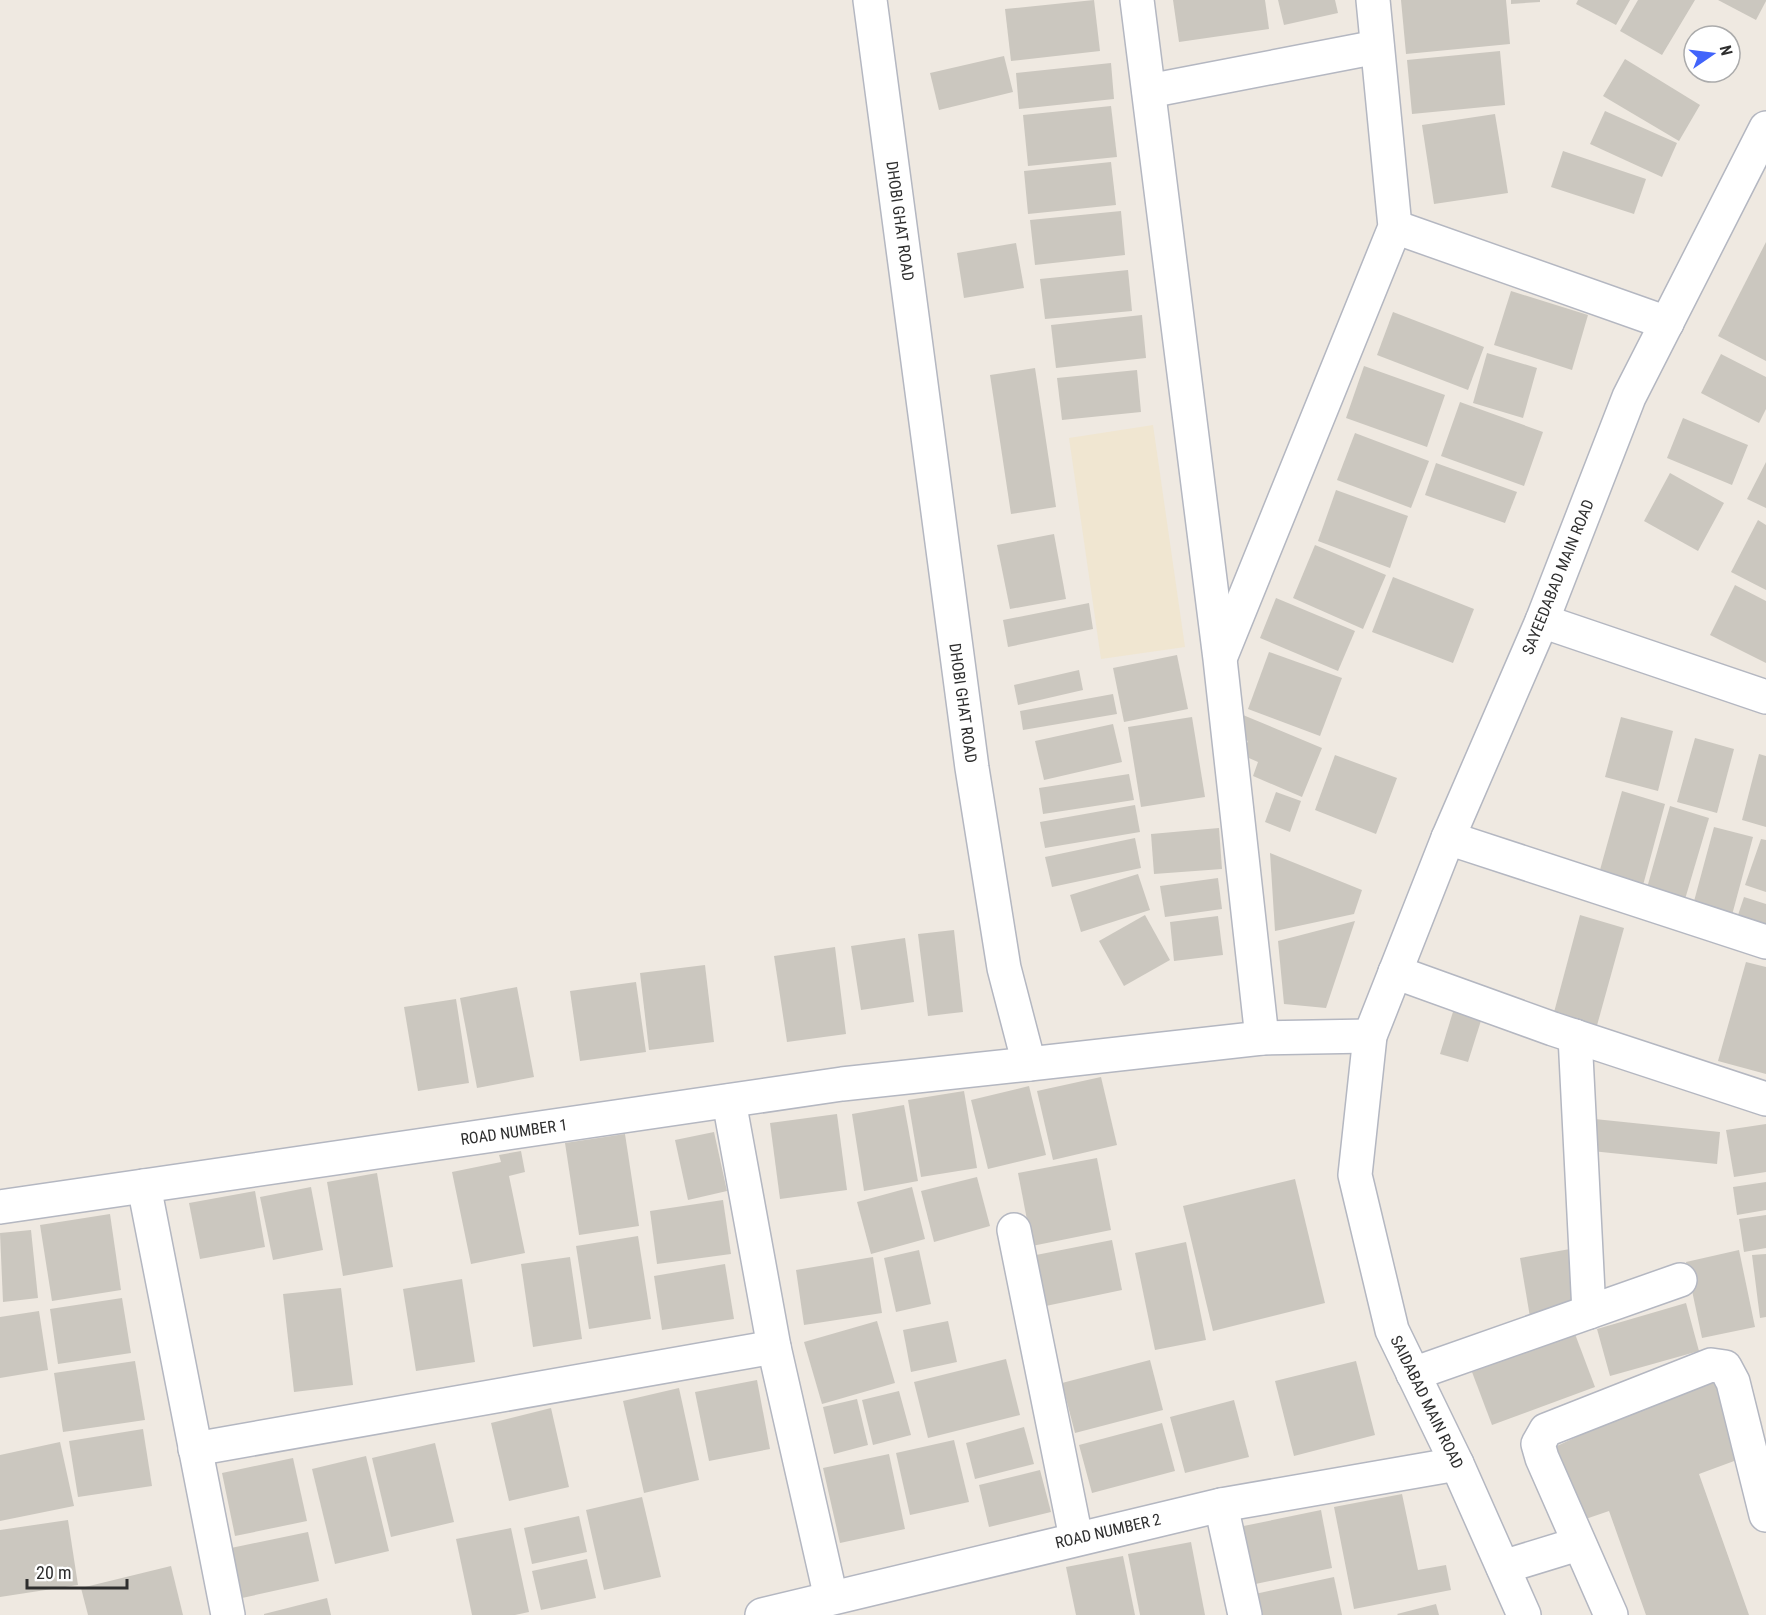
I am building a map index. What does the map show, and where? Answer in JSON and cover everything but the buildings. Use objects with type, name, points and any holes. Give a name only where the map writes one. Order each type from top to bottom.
[{"type":"street","name":"DHOBI GHAT ROAD","points":[[870,0],[972,768],[1004,968],[1029,1064]]},
{"type":"street","points":[[1137,0],[1220,659],[1262,1038]]},
{"type":"street","points":[[1220,659],[1395,227],[1373,0]]},
{"type":"street","points":[[1149,91],[1377,47]]},
{"type":"street","name":"SAYEEDABAD MAIN ROAD","points":[[1370,1036],[1448,838],[1542,621],[1629,397],[1766,128]]},
{"type":"street","points":[[1395,227],[1667,322]]},
{"type":"street","points":[[1542,621],[1766,696]]},
{"type":"street","points":[[1448,838],[1766,942]]},
{"type":"street","points":[[1395,972],[1575,1036],[1766,1099]]},
{"type":"street","points":[[1029,1064],[1262,1038],[1370,1036]]},
{"type":"street","name":"SAIDABAD MAIN ROAD","points":[[1370,1036],[1355,1175],[1392,1330],[1457,1464],[1524,1615]]},
{"type":"street","points":[[1575,1036],[1589,1312]]},
{"type":"street","name":"ROAD NUMBER 1","points":[[0,1207],[842,1084],[1029,1064]]},
{"type":"street","points":[[729,1101],[774,1347],[831,1598]]},
{"type":"street","points":[[144,1186],[228,1615]]},
{"type":"street","points":[[1014,1230],[1076,1538]]},
{"type":"street","points":[[1413,1374],[1680,1280]]},
{"type":"street","points":[[195,1449],[774,1347]]},
{"type":"street","points":[[1611,1615],[1578,1544],[1540,1451],[1538,1444],[1546,1430],[1711,1365],[1725,1368],[1733,1382],[1766,1515]]},
{"type":"street","name":"ROAD NUMBER 2","points":[[762,1615],[1221,1505],[1457,1464]]},
{"type":"street","points":[[1221,1505],[1245,1615]]},
{"type":"street","points":[[1503,1567],[1578,1544]]},
{"type":"shaded area","points":[[1153,425],[1185,647],[1101,659],[1069,438]]}]
